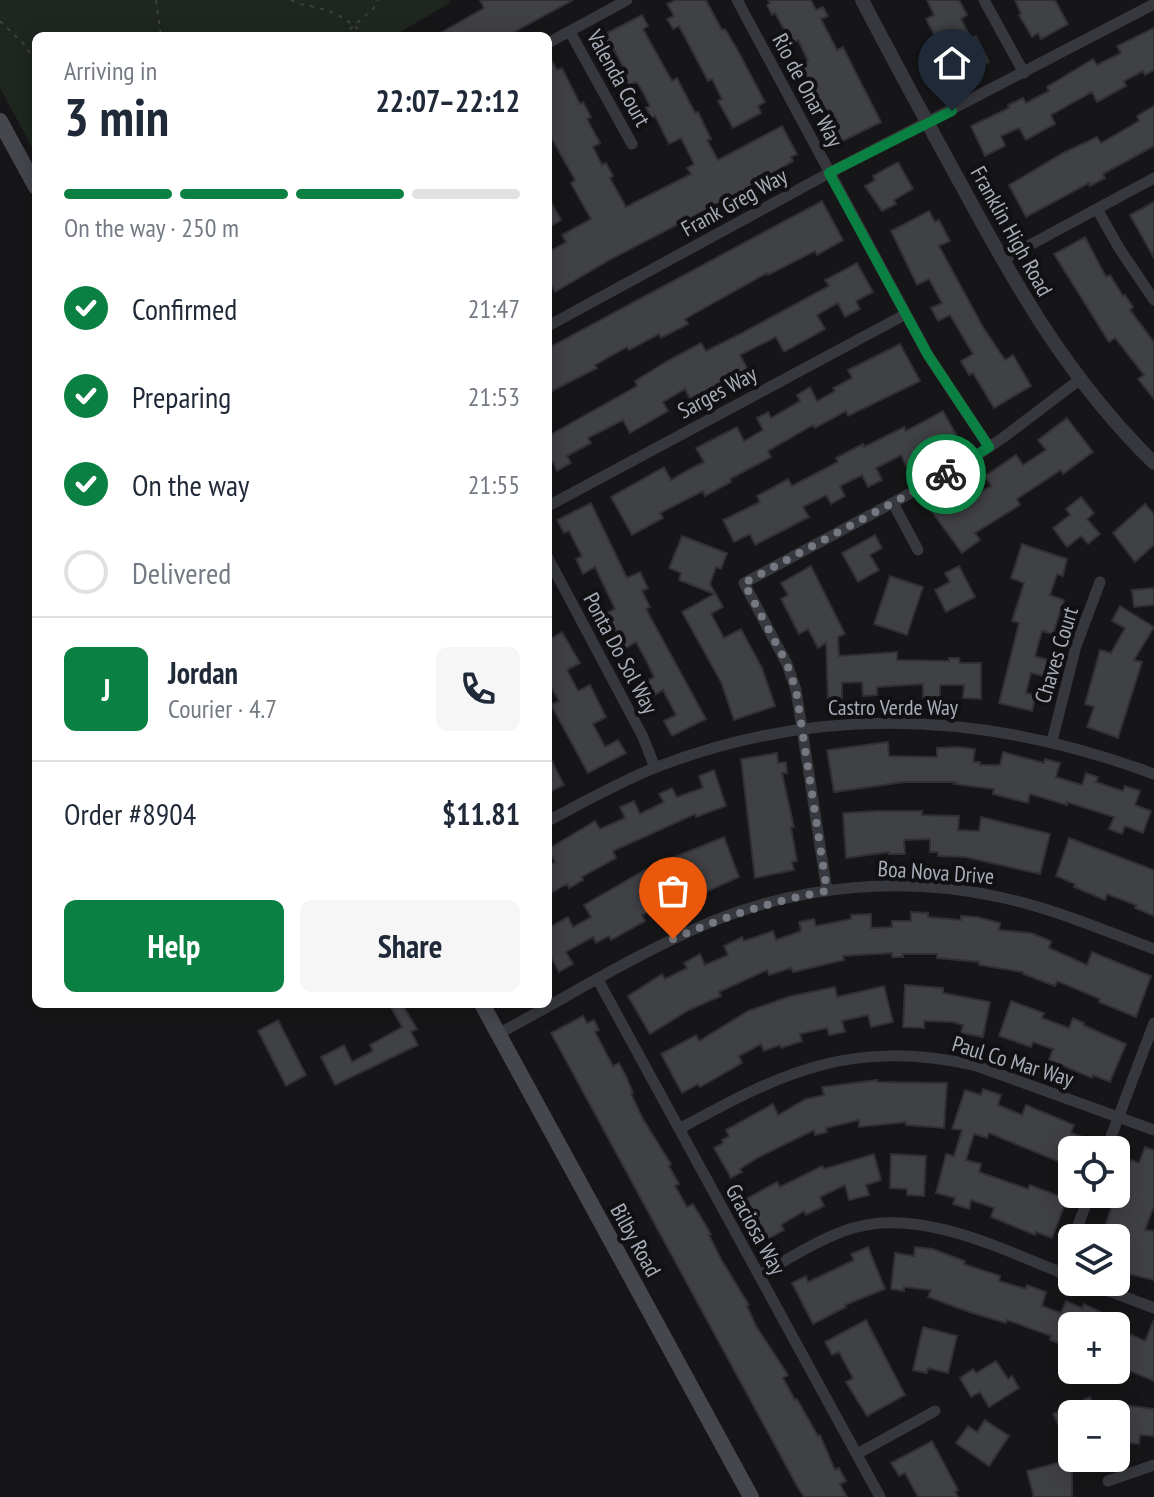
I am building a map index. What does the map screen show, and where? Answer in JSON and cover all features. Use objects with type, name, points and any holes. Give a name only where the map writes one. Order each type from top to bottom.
[{"type":"main road","points":[[0,121],[32,180]]},
{"type":"main road","name":"Bilby Road","points":[[484,1008],[751,1497]]},
{"type":"street","points":[[552,41],[627,0]]},
{"type":"street","name":"Rio de Onar Way","points":[[737,0],[906,314],[936,367],[989,447]]},
{"type":"street","name":"Franklin High Road","points":[[862,0],[1002,260],[1046,334],[1079,380],[1154,463]]},
{"type":"street","points":[[984,0],[1024,73]]},
{"type":"street","name":"Frank Greg Way","points":[[552,324],[829,173],[1154,4]]},
{"type":"street","name":"Valenda Court","points":[[570,32],[632,144]]},
{"type":"street","points":[[1002,260],[1154,178]]},
{"type":"street","points":[[1097,209],[1154,300]]},
{"type":"street","name":"Sarges Way","points":[[552,504],[906,314]]},
{"type":"street","points":[[827,891],[796,690],[787,664],[744,583],[989,447],[1079,380]]},
{"type":"street","points":[[893,503],[918,550]]},
{"type":"street","name":"Ponta Do Sol Way","points":[[552,566],[643,737],[655,768]]},
{"type":"street","name":"Chaves Court","points":[[1052,741],[1076,646],[1100,582]]},
{"type":"street","name":"Castro Verde Way","points":[[552,819],[655,768],[737,742],[857,723],[911,722],[1000,730],[1052,741],[1154,774]]},
{"type":"street","name":"Boa Nova Drive","points":[[552,1005],[673,939],[713,921],[784,899],[873,886],[919,886],[996,896],[1070,917],[1154,949]]},
{"type":"street","name":"Graciosa Way","points":[[598,980],[880,1497]]},
{"type":"street","name":"Boa Nova Drive","points":[[498,1034],[546,1008]]},
{"type":"street","points":[[1112,1136],[1154,1023]]},
{"type":"street","name":"Paul Co Mar Way","points":[[679,1129],[775,1079],[836,1061],[886,1055],[937,1058],[974,1065],[1154,1130]]},
{"type":"street","points":[[759,1275],[828,1237],[860,1226],[894,1222],[927,1225],[952,1232],[1058,1272]]},
{"type":"street","points":[[1122,1296],[1154,1308]]},
{"type":"street","points":[[857,1454],[935,1411]]},
{"type":"street","points":[[1108,1481],[1154,1465]]},
{"type":"path","points":[[156,0],[160,32]]},
{"type":"path","points":[[291,0],[321,8],[362,32]]},
{"type":"path","points":[[346,32],[378,0]]},
{"type":"path","points":[[0,21],[25,45],[32,57]]},
{"type":"shaded area","points":[[0,0],[449,0],[450,3],[400,32],[32,32],[32,148],[0,88]]},
{"type":"building","points":[[480,0],[573,0],[514,32],[442,32],[484,8]]},
{"type":"building","points":[[676,0],[706,0],[765,102],[758,106],[761,113],[733,128],[718,101],[722,99],[712,79],[708,81],[679,26],[673,29],[667,19],[674,16],[667,4]]},
{"type":"building","points":[[768,0],[811,0],[816,10],[823,7],[828,16],[821,19],[837,50],[843,47],[881,122],[841,142],[801,65],[808,61],[798,40],[792,44],[775,13],[772,15]]},
{"type":"building","points":[[927,0],[959,0],[967,15],[961,19],[971,38],[976,36],[989,62],[965,74],[950,44],[941,48],[926,19],[934,15]]},
{"type":"building","points":[[1015,0],[1055,0],[1068,24],[1041,39],[1038,33],[1032,37],[1019,15]]},
{"type":"building","points":[[642,15],[648,26],[643,29],[672,81],[677,78],[695,113],[698,112],[711,139],[707,140],[718,160],[782,126],[797,154],[791,157],[793,161],[743,191],[613,258],[555,292],[552,287],[552,250],[566,242],[562,235],[591,219],[571,183],[575,180],[552,139],[552,61],[557,70],[562,68],[580,104],[583,102],[591,117],[587,119],[600,143],[593,147],[602,165],[606,163],[613,176],[610,178],[626,207],[691,174],[687,168],[694,164],[681,138],[669,144],[655,116],[652,118],[646,108],[650,106],[640,87],[636,82],[628,86],[623,76],[627,74],[613,48],[609,50],[601,36]]},
{"type":"building","points":[[1154,28],[1154,70],[1145,75],[1143,71],[1124,81],[1126,86],[1097,102],[1092,92],[1051,115],[1055,124],[1026,140],[1019,128],[1001,136],[1005,146],[985,156],[971,126],[1023,98],[1026,103],[1049,91],[1047,87],[1093,59],[1097,65],[1121,53],[1117,46]]},
{"type":"building","points":[[1154,106],[1154,146],[1103,174],[1105,178],[1090,186],[1089,183],[1026,217],[1009,185],[1097,137],[1101,143],[1139,121],[1137,116]]},
{"type":"building","points":[[898,162],[913,189],[882,211],[865,186],[875,180],[873,176]]},
{"type":"building","points":[[822,201],[843,240],[817,255],[815,251],[767,273],[685,319],[688,324],[661,338],[659,334],[629,350],[627,347],[595,365],[597,368],[552,391],[552,346]]},
{"type":"building","points":[[1154,202],[1154,258],[1130,215]]},
{"type":"building","points":[[552,204],[561,220],[552,226]]},
{"type":"building","points":[[929,211],[935,222],[939,220],[950,241],[939,246],[983,327],[1005,360],[1013,355],[1031,386],[994,408],[973,373],[969,375],[961,361],[973,354],[950,315],[938,321],[931,308],[942,303],[929,279],[917,285],[891,231]]},
{"type":"building","points":[[1085,237],[1106,277],[1110,275],[1125,295],[1133,307],[1130,310],[1154,342],[1154,399],[1138,379],[1144,375],[1115,338],[1109,342],[1054,254]]},
{"type":"building","points":[[857,263],[873,292],[856,301],[860,309],[845,317],[838,303],[817,315],[825,329],[784,352],[776,337],[740,355],[748,370],[690,399],[685,389],[663,402],[668,411],[630,433],[623,420],[588,438],[591,443],[567,456],[571,463],[557,471],[552,463],[552,434],[637,386],[635,381],[669,360],[701,343],[706,351],[829,286],[825,280]]},
{"type":"building","points":[[900,344],[920,381],[848,416],[846,411],[815,428],[813,425],[768,451],[771,457],[730,479],[731,482],[705,496],[703,491],[660,513],[663,518],[632,535],[611,497],[664,467],[671,480],[704,462],[696,448],[737,427],[744,441],[763,430],[757,418],[768,412],[771,418],[800,401],[797,395],[810,387],[817,401],[852,378],[848,370]]},
{"type":"building","points":[[943,411],[958,438],[946,444],[943,440],[918,454],[920,458],[906,466],[901,455],[876,468],[882,480],[868,487],[862,475],[840,486],[845,496],[831,504],[826,495],[803,507],[809,517],[755,545],[750,534],[734,542],[723,520],[760,502],[757,496],[788,479],[792,486],[838,462],[836,458],[863,444],[864,447],[904,427],[906,431]]},
{"type":"building","points":[[1067,418],[1093,452],[1063,474],[1061,470],[1017,499],[1020,505],[975,533],[980,540],[962,553],[932,512],[961,491],[967,500],[991,486],[985,476],[1016,455],[1023,465],[1046,450],[1038,440]]},
{"type":"building","points":[[1081,497],[1094,513],[1087,519],[1100,534],[1088,544],[1081,536],[1067,547],[1053,528],[1070,515],[1066,509]]},
{"type":"building","points":[[591,503],[627,578],[640,572],[648,588],[642,591],[650,607],[646,609],[706,719],[672,736],[664,721],[676,715],[663,690],[650,698],[642,684],[654,677],[647,662],[636,642],[625,649],[607,613],[615,609],[595,567],[583,574],[576,559],[582,556],[569,531],[564,533],[557,520]]},
{"type":"building","points":[[1145,504],[1154,514],[1154,545],[1135,562],[1113,533]]},
{"type":"building","points":[[875,535],[882,548],[870,555],[879,570],[858,582],[842,553]]},
{"type":"building","points":[[682,536],[727,553],[721,569],[716,567],[710,584],[723,607],[711,614],[724,638],[741,629],[762,668],[775,706],[734,720],[721,682],[682,612],[714,594],[679,580],[681,573],[669,568]]},
{"type":"building","points":[[1022,544],[1067,559],[1063,576],[1057,574],[1050,595],[1064,600],[1053,634],[1042,631],[1035,656],[1048,660],[1044,676],[1031,673],[1026,693],[1036,695],[1032,711],[999,703],[1019,623],[1012,621],[1024,583],[1011,578]]},
{"type":"building","points":[[811,566],[845,634],[838,637],[839,656],[897,652],[897,660],[949,661],[949,658],[959,658],[960,663],[981,663],[981,699],[963,698],[964,685],[940,685],[940,699],[923,698],[923,684],[877,687],[877,695],[863,696],[862,682],[842,683],[842,698],[828,699],[826,643],[818,648],[808,629],[799,634],[781,599],[788,595],[781,583]]},
{"type":"building","points":[[959,566],[975,597],[946,612],[935,590],[950,582],[945,573]]},
{"type":"building","points":[[890,576],[923,587],[907,635],[874,624]]},
{"type":"building","points":[[1154,588],[1154,605],[1134,607],[1132,590]]},
{"type":"building","points":[[1120,606],[1154,627],[1134,660],[1142,662],[1118,738],[1087,727],[1094,707],[1085,704],[1100,650],[1111,653],[1125,628],[1112,621]]},
{"type":"building","points":[[562,632],[580,663],[567,670],[578,691],[590,685],[606,717],[593,724],[605,747],[618,740],[626,753],[588,773],[552,707],[559,701],[552,689],[552,638]]},
{"type":"building","points":[[888,742],[889,756],[937,757],[937,748],[959,747],[975,749],[973,762],[980,762],[980,765],[1000,765],[1003,752],[1044,763],[1045,759],[1060,763],[1056,777],[1082,785],[1086,773],[1098,777],[1096,782],[1123,791],[1125,786],[1140,791],[1135,805],[1151,811],[1143,833],[1125,826],[1122,834],[1109,829],[1114,817],[1067,802],[1067,805],[1030,794],[1028,803],[993,794],[994,789],[955,782],[904,782],[834,792],[827,750]]},
{"type":"building","points":[[777,753],[778,763],[786,762],[787,773],[782,773],[794,827],[791,827],[797,861],[792,862],[794,870],[755,878],[741,759]]},
{"type":"building","points":[[552,761],[564,785],[552,791]]},
{"type":"building","points":[[714,770],[726,806],[696,817],[695,814],[613,851],[616,858],[569,888],[567,884],[553,892],[552,864],[555,862],[552,847],[595,821],[600,829],[625,818],[620,807],[634,801],[640,814],[664,802],[659,794],[672,788],[677,797],[703,788],[699,776]]},
{"type":"building","points":[[922,811],[922,815],[959,816],[958,830],[979,831],[981,817],[1050,834],[1040,874],[965,857],[938,856],[938,852],[930,852],[930,839],[904,840],[905,854],[889,852],[846,858],[843,813]]},
{"type":"building","points":[[724,837],[739,877],[688,900],[686,896],[669,904],[667,902],[642,915],[645,921],[611,940],[609,936],[596,943],[593,937],[566,952],[573,964],[559,972],[552,959],[552,926],[568,917],[573,927],[591,917],[584,905],[652,866]]},
{"type":"building","points":[[1069,838],[1154,870],[1154,916],[1107,894],[1105,900],[1056,876]]},
{"type":"building","points":[[911,912],[961,920],[961,916],[977,917],[1000,923],[999,930],[1031,933],[1051,941],[1049,948],[1087,965],[1092,952],[1151,976],[1136,1017],[1057,981],[1055,986],[1023,972],[979,965],[979,962],[937,958],[937,954],[843,956],[844,960],[793,972],[791,968],[769,975],[767,970],[719,992],[721,996],[689,1010],[650,1034],[628,996],[662,974],[665,979],[687,968],[684,963],[700,954],[705,965],[728,955],[724,946],[742,937],[744,941],[773,931],[776,940],[801,931],[799,922],[814,919],[816,926],[851,919],[851,915],[871,914],[871,928],[892,927],[892,921],[911,921]]},
{"type":"building","points":[[905,985],[943,988],[943,993],[990,1002],[983,1037],[961,1033],[963,1025],[952,1022],[924,1021],[924,1028],[903,1027]]},
{"type":"building","points":[[884,986],[893,1022],[871,1027],[868,1015],[842,1021],[845,1032],[829,1035],[827,1028],[800,1034],[802,1041],[764,1051],[761,1044],[739,1056],[742,1063],[700,1087],[698,1084],[682,1093],[661,1054],[696,1035],[699,1041],[748,1011],[791,996],[835,987],[837,997]]},
{"type":"building","points":[[1011,1001],[1044,1013],[1042,1018],[1069,1028],[1073,1018],[1126,1044],[1110,1082],[1049,1060],[1053,1049],[1033,1042],[1031,1047],[999,1036]]},
{"type":"building","points":[[391,1008],[404,1008],[417,1029],[411,1032],[418,1045],[335,1085],[321,1057],[344,1045],[352,1062],[373,1051],[370,1045],[402,1027]]},
{"type":"building","points":[[583,1016],[587,1023],[594,1020],[599,1030],[595,1032],[613,1066],[619,1063],[643,1119],[671,1164],[669,1166],[679,1184],[675,1186],[687,1207],[693,1204],[711,1234],[721,1259],[749,1305],[756,1326],[788,1375],[783,1378],[795,1400],[820,1435],[835,1470],[839,1468],[846,1481],[840,1484],[847,1497],[804,1497],[797,1486],[551,1033]]},
{"type":"building","points":[[278,1020],[306,1075],[286,1086],[258,1031]]},
{"type":"building","points":[[877,1080],[947,1083],[944,1128],[906,1125],[906,1122],[859,1127],[859,1120],[826,1128],[827,1132],[815,1135],[814,1130],[759,1157],[731,1178],[714,1148],[729,1136],[726,1130],[773,1104],[778,1115],[806,1099],[824,1095],[822,1087]]},
{"type":"building","points":[[983,1089],[1001,1095],[998,1105],[1022,1115],[1026,1105],[1074,1125],[1071,1133],[1080,1136],[1058,1136],[1058,1161],[989,1133],[987,1138],[974,1134],[966,1160],[981,1164],[979,1172],[1058,1196],[1058,1208],[1064,1208],[1052,1238],[1036,1232],[1035,1235],[991,1217],[994,1208],[971,1200],[969,1209],[953,1204],[955,1198],[936,1193],[946,1154],[954,1156],[962,1130],[952,1129],[965,1090],[981,1095]]},
{"type":"building","points":[[1145,1147],[1154,1150],[1154,1206],[1145,1230],[1154,1231],[1154,1280],[1130,1274],[1130,1224],[1106,1224],[1111,1208],[1130,1208],[1130,1163],[1131,1160],[1139,1163]]},
{"type":"building","points":[[874,1154],[881,1180],[866,1185],[869,1195],[849,1200],[845,1185],[820,1197],[824,1206],[806,1215],[804,1211],[781,1225],[784,1230],[768,1239],[746,1199],[777,1182],[780,1187],[822,1166],[824,1169]]},
{"type":"building","points":[[891,1154],[926,1156],[924,1196],[907,1195],[907,1189],[890,1188]]},
{"type":"building","points":[[868,1247],[885,1289],[845,1305],[813,1324],[792,1283],[806,1276],[808,1282],[854,1260],[851,1254]]},
{"type":"building","points":[[915,1247],[933,1249],[1000,1276],[999,1281],[1026,1289],[1027,1285],[1046,1292],[1042,1306],[1058,1312],[1058,1343],[1050,1340],[1051,1336],[1007,1320],[1006,1323],[928,1297],[931,1290],[891,1289],[895,1253],[914,1256]]},
{"type":"building","points":[[1066,1301],[1082,1308],[1084,1304],[1101,1312],[1061,1312]]},
{"type":"building","points":[[866,1320],[905,1395],[867,1416],[846,1382],[853,1378],[839,1352],[832,1355],[825,1342]]},
{"type":"building","points":[[1154,1320],[1154,1381],[1130,1371],[1130,1334],[1145,1341]]},
{"type":"building","points":[[923,1327],[957,1336],[948,1373],[928,1368],[927,1373],[913,1370]]},
{"type":"building","points":[[996,1361],[1008,1379],[1012,1376],[1019,1388],[989,1407],[980,1392],[971,1397],[960,1378],[973,1369],[976,1373]]},
{"type":"building","points":[[1130,1406],[1154,1409],[1154,1436],[1140,1435],[1139,1444],[1130,1443]]},
{"type":"building","points":[[985,1420],[1009,1436],[989,1466],[956,1443],[968,1426],[977,1432]]},
{"type":"building","points":[[932,1441],[958,1490],[955,1492],[958,1497],[918,1497],[905,1473],[899,1476],[891,1463]]},
{"type":"building","points":[[1058,1463],[1058,1472],[1072,1472],[1072,1497],[1034,1497],[1027,1471]]},
{"type":"way so far","points":[[673,939],[741,911],[827,891],[796,690],[787,664],[744,583],[946,474]]},
{"type":"route","points":[[946,474],[989,447],[928,355],[829,173],[952,111]]}]
